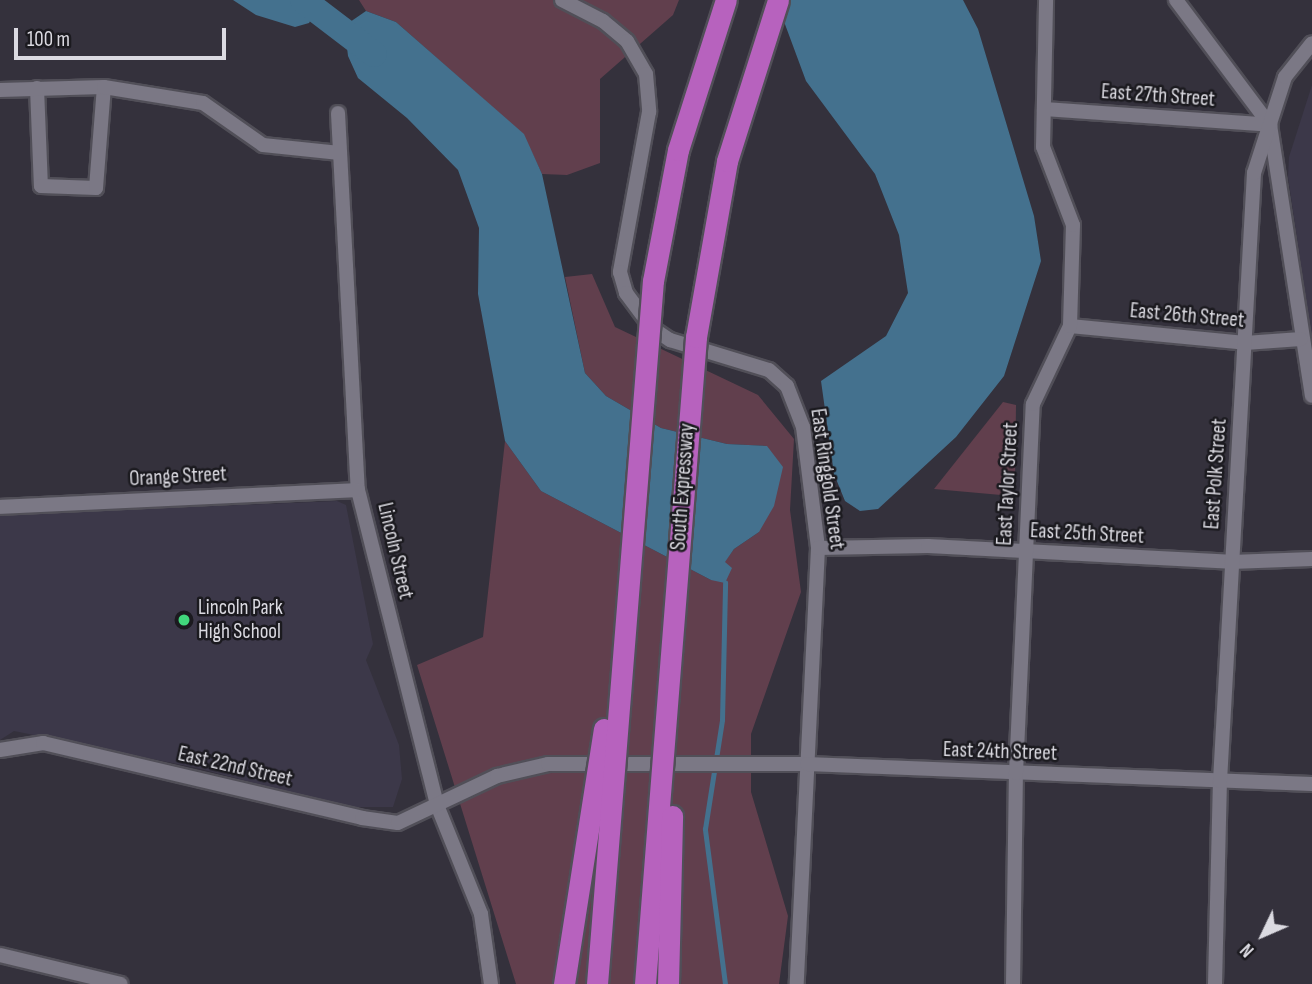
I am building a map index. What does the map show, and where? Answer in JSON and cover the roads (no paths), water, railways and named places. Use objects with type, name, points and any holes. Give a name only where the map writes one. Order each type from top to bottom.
[{"type":"highway","points":[[597,984],[625,596],[653,281],[678,150],[726,0]]},
{"type":"highway","name":"South Expressway","points":[[645,984],[696,337],[712,226],[742,105],[778,0]]},
{"type":"highway","points":[[668,984],[679,551]]},
{"type":"highway","points":[[564,984],[625,596]]},
{"type":"street","name":"East Ringgold Street","points":[[562,0],[603,21],[627,41],[646,74],[649,112],[620,272],[626,293],[652,328],[670,340],[751,362],[787,386],[803,427],[818,548],[797,984]]},
{"type":"street","name":"East Taylor Street","points":[[1013,984],[1016,774],[1033,404],[1070,326],[1073,225],[1043,147],[1046,0]]},
{"type":"street","points":[[1175,0],[1270,125],[1312,397]]},
{"type":"street","name":"East Polk Street","points":[[1215,984],[1220,781],[1254,173],[1284,78],[1312,43]]},
{"type":"street","points":[[37,88],[41,186],[96,188],[104,87]]},
{"type":"street","points":[[0,90],[104,87],[203,103],[263,145],[340,153]]},
{"type":"street","name":"East 27th Street","points":[[1044,109],[1270,125]]},
{"type":"street","name":"Lincoln Street","points":[[338,113],[358,490],[437,805],[481,915],[491,984]]},
{"type":"street","name":"East 26th Street","points":[[1070,326],[1245,343],[1301,339]]},
{"type":"street","name":"Orange Street","points":[[0,506],[358,490]]},
{"type":"street","name":"East 25th Street","points":[[818,548],[928,545],[1231,562],[1312,559]]},
{"type":"street","name":"East 22nd Street","points":[[0,751],[43,743],[362,818],[398,823],[497,776],[548,764],[686,761]]},
{"type":"street","name":"East 24th Street","points":[[686,761],[1312,784]]},
{"type":"street","points":[[0,955],[121,984]]},
{"type":"water","points":[[233,0],[322,0],[309,23],[295,27],[256,15]]},
{"type":"water","points":[[776,0],[963,0],[978,29],[1034,216],[1041,261],[1004,376],[956,437],[878,509],[860,511],[845,501],[834,474],[821,381],[886,336],[908,293],[899,235],[875,174],[806,81]]},
{"type":"water","points":[[366,11],[396,22],[524,134],[542,174],[585,373],[606,396],[661,428],[727,444],[767,446],[783,467],[774,506],[759,532],[734,549],[725,562],[732,568],[725,583],[711,580],[541,491],[505,441],[478,294],[479,228],[458,170],[407,118],[358,78],[348,56],[346,39],[350,22]]},
{"type":"waterway","points":[[303,0],[374,54]]},
{"type":"waterway","points":[[725,583],[722,720],[705,829],[725,984]]},
{"type":"place","name":"Lincoln Park High School","points":[[184,620]]}]
